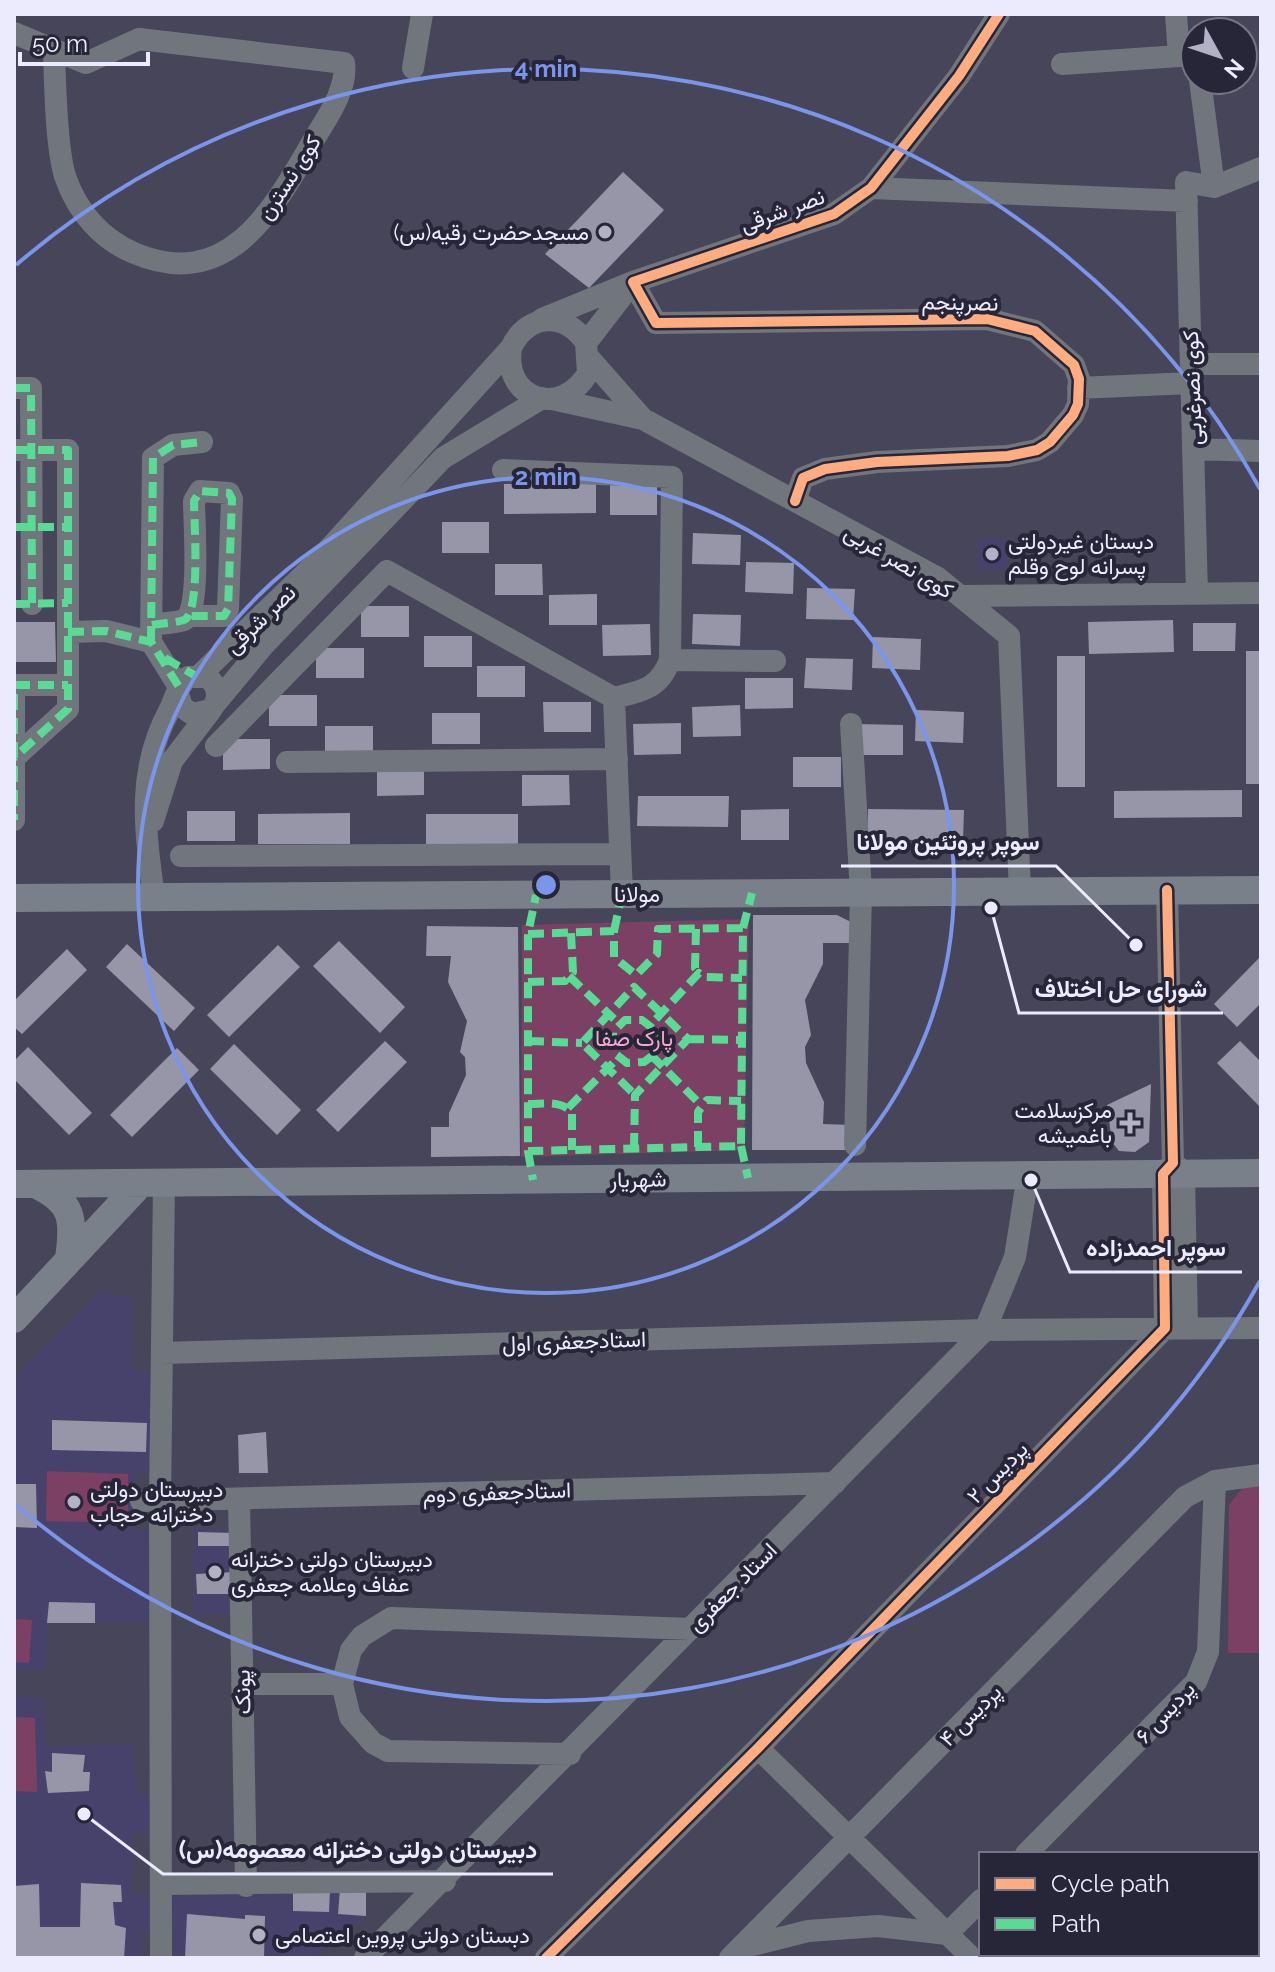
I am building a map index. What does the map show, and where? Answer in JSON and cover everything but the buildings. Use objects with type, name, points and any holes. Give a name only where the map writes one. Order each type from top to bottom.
[{"type":"main road","name":"مولانا","points":[[14,898],[1261,890]]},
{"type":"main road","name":"شهریار","points":[[25,1184],[1028,1175],[1173,1170],[1261,1173]]},
{"type":"main road","points":[[17,1311],[153,1183]]},
{"type":"main road","points":[[25,1184],[56,1194],[69,1210],[72,1226],[69,1259]]},
{"type":"street","points":[[413,68],[422,14]]},
{"type":"street","name":"نصر شرقی","points":[[533,323],[633,282],[834,214],[871,188],[959,76],[999,14]]},
{"type":"street","points":[[1062,64],[1179,56],[1176,14]]},
{"type":"street","name":"کوی نسترن","points":[[14,33],[86,63],[139,39],[344,63],[346,77],[302,160],[260,225],[230,250],[194,264],[158,263],[114,245],[83,214],[65,176],[54,51]]},
{"type":"street","points":[[1202,96],[1214,187]]},
{"type":"street","points":[[871,188],[1187,192],[1214,187],[1261,168]]},
{"type":"street","name":"کوی نصرغربی","points":[[1187,192],[1197,594]]},
{"type":"street","points":[[588,351],[579,332],[558,320],[533,323],[516,338],[511,348],[511,371],[524,390],[547,399],[571,393],[581,384],[588,351],[633,282]]},
{"type":"street","name":"نصرپنجم","points":[[633,282],[656,323],[987,319],[1021,325],[1064,353],[1074,365],[1078,388]]},
{"type":"street","name":"نصر شرقی","points":[[154,897],[143,817],[145,778],[157,733],[188,683],[318,561],[511,348]]},
{"type":"street","name":"کوی نصر غربی","points":[[588,351],[643,419]]},
{"type":"street","points":[[795,501],[803,478],[825,469],[877,462],[1008,456],[1037,450],[1073,415],[1078,388],[1261,364]]},
{"type":"street","points":[[14,388],[31,388],[23,450],[23,604],[68,603]]},
{"type":"street","name":"نصر شرقی","points":[[148,853],[156,801],[172,761],[263,646],[443,458],[547,399]]},
{"type":"street","name":"کوی نصر غربی","points":[[547,399],[643,419],[938,578],[1009,636],[1020,891]]},
{"type":"street","points":[[188,683],[215,686],[213,707],[199,715],[186,711],[188,683],[155,641],[153,458],[173,445],[202,442]]},
{"type":"street","points":[[1193,449],[1261,451]]},
{"type":"street","points":[[14,758],[68,709],[68,450],[23,450]]},
{"type":"street","points":[[216,746],[387,571],[614,698],[651,689],[664,676],[670,660],[672,477],[503,470]]},
{"type":"street","points":[[68,632],[106,631],[155,641],[189,616],[195,597],[194,501],[200,491],[229,493],[232,499],[228,609],[224,616],[214,618],[189,616]]},
{"type":"street","points":[[23,527],[68,527]]},
{"type":"street","points":[[960,596],[1261,593]]},
{"type":"street","points":[[670,660],[775,661]]},
{"type":"street","points":[[14,685],[68,685]]},
{"type":"street","points":[[14,694],[14,820]]},
{"type":"street","points":[[614,698],[622,894]]},
{"type":"street","points":[[851,724],[861,892],[855,1145]]},
{"type":"street","points":[[287,762],[617,759]]},
{"type":"street","points":[[181,856],[620,854]]},
{"type":"street","points":[[1167,890],[1176,1328]]},
{"type":"street","name":"استاد جعفری","points":[[365,1958],[445,1881],[985,1330],[1015,1257],[1028,1175]]},
{"type":"street","points":[[153,1183],[162,1353],[150,1501],[161,1958]]},
{"type":"street","name":"پردیس ۲","points":[[546,1958],[1176,1328]]},
{"type":"street","name":"استادجعفری اول","points":[[162,1353],[985,1330],[1261,1328]]},
{"type":"street","points":[[1215,1481],[1261,1475]]},
{"type":"street","name":"پردیس ۴","points":[[735,1953],[1185,1497],[1215,1481]]},
{"type":"street","name":"پردیس ۶","points":[[1028,1852],[1196,1682],[1208,1652],[1215,1481]]},
{"type":"street","name":"استادجعفری دوم","points":[[150,1501],[835,1483]]},
{"type":"street","name":"پونک","points":[[239,1499],[246,1886]]},
{"type":"street","points":[[570,1754],[388,1751],[373,1743],[355,1725],[344,1701],[342,1684],[351,1650],[362,1636],[391,1618],[691,1629]]},
{"type":"street","points":[[242,1684],[342,1684]]},
{"type":"street","points":[[758,1748],[972,1958]]},
{"type":"street","points":[[161,1884],[246,1886],[445,1881]]},
{"type":"street","points":[[947,1934],[979,1902]]},
{"type":"street","points":[[735,1953],[808,1931],[878,1926],[947,1934]]},
{"type":"shaded area","name":"دبستان غیردولتی پسرانه لوح وقلم","points":[[1006,538],[1007,570],[978,569],[978,539]]},
{"type":"shaded area","name":"دبیرستان دولتی دخترانه حجاب","points":[[101,1291],[132,1299],[131,1372],[152,1374],[153,1473],[136,1471],[133,1531],[149,1532],[151,1623],[48,1623],[45,1671],[14,1669],[14,1379]]},
{"type":"shaded area","name":"دبیرستان دولتی دخترانه عفاف وعلامه جعفری","points":[[194,1529],[235,1531],[237,1614],[194,1614]]},
{"type":"shaded area","points":[[14,1697],[44,1699],[45,1746],[133,1745],[136,1793],[153,1795],[153,1833],[134,1832],[131,1894],[153,1895],[151,1931],[141,1931],[141,1958],[14,1958]]},
{"type":"shaded area","name":"دبستان دولتی پروین اعتصامی","points":[[366,1889],[366,1916],[315,1958],[174,1958],[172,1894]]},
{"type":"green space","name":"پارک صفا","points":[[749,919],[744,1150],[521,1157],[522,925]]},
{"type":"green space","points":[[47,1471],[128,1474],[128,1523],[46,1521]]},
{"type":"green space","points":[[1261,1481],[1261,1653],[1228,1653],[1229,1505],[1243,1487]]},
{"type":"green space","points":[[14,1619],[32,1620],[29,1663],[14,1662]]},
{"type":"green space","points":[[14,1717],[35,1718],[37,1792],[14,1791]]},
{"type":"marked path","points":[[14,388],[31,388],[32,604]]},
{"type":"marked path","points":[[151,642],[153,458],[173,445],[202,442]]},
{"type":"marked path","points":[[14,450],[68,450],[68,709],[14,758]]},
{"type":"marked path","points":[[152,625],[184,620],[189,614],[195,585],[194,501],[200,491],[229,493],[232,499],[228,609],[224,616],[189,616]]},
{"type":"marked path","points":[[14,527],[68,527]]},
{"type":"marked path","points":[[14,604],[68,603]]},
{"type":"marked path","points":[[68,632],[106,631],[151,642],[179,687]]},
{"type":"marked path","points":[[165,658],[194,675]]},
{"type":"marked path","points":[[14,685],[68,685]]},
{"type":"marked path","points":[[14,694],[14,820]]},
{"type":"marked path","points":[[743,928],[752,893]]},
{"type":"marked path","points":[[614,931],[622,894]]},
{"type":"marked path","points":[[528,934],[614,931],[614,957],[636,975],[657,954],[658,929],[743,928],[741,1146],[528,1151],[528,934],[536,895]]},
{"type":"marked path","points":[[696,929],[695,968],[699,973]]},
{"type":"marked path","points":[[528,982],[565,981],[573,972],[571,933]]},
{"type":"marked path","points":[[656,1019],[699,973],[705,977],[742,978]]},
{"type":"marked path","points":[[569,976],[614,1019]]},
{"type":"marked path","points":[[634,1149],[635,1095],[688,1039],[634,987],[582,1043],[635,1095]]},
{"type":"marked path","points":[[652,1056],[644,1062],[627,1063],[613,1052],[613,1032],[625,1020],[642,1020],[657,1032],[659,1049],[652,1056],[702,1106]]},
{"type":"marked path","points":[[688,1039],[742,1040]]},
{"type":"marked path","points":[[528,1041],[582,1043]]},
{"type":"marked path","points":[[568,1108],[613,1063]]},
{"type":"marked path","points":[[698,1147],[698,1112],[707,1100],[741,1101]]},
{"type":"marked path","points":[[528,1104],[557,1104],[572,1112],[572,1150]]},
{"type":"marked path","points":[[741,1146],[748,1178]]},
{"type":"marked path","points":[[528,1151],[533,1180]]},
{"type":"cycle path","points":[[795,501],[803,478],[825,469],[877,462],[1008,456],[1037,450],[1050,442],[1073,415],[1078,404],[1079,379],[1074,365],[1035,331],[987,319],[656,323],[633,282],[834,214],[871,188],[959,76],[999,14]]},
{"type":"cycle path","points":[[546,1958],[758,1748],[1165,1328],[1163,1174],[1173,1163],[1167,890]]},
{"type":"place","name":"مسجدحضرت رقیه(س)","points":[[605,232]]},
{"type":"place","name":"دبستان غیردولتی پسرانه لوح وقلم","points":[[992,554]]},
{"type":"place","name":"شورای حل اختلاف","points":[[991,908]]},
{"type":"place","name":"سوپر پروتئین مولانا","points":[[1136,945]]},
{"type":"place","name":"مرکزسلامت باغمیشه","points":[[1130,1123]]},
{"type":"place","name":"سوپر احمدزاده","points":[[1031,1180]]},
{"type":"place","name":"دبیرستان دولتی دخترانه حجاب","points":[[74,1502]]},
{"type":"place","name":"دبیرستان دولتی دخترانه عفاف وعلامه جعفری","points":[[215,1572]]},
{"type":"place","name":"دبیرستان دولتی دخترانه معصومه(س)","points":[[84,1814]]},
{"type":"place","name":"دبستان دولتی پروین اعتصامی","points":[[259,1935]]}]
